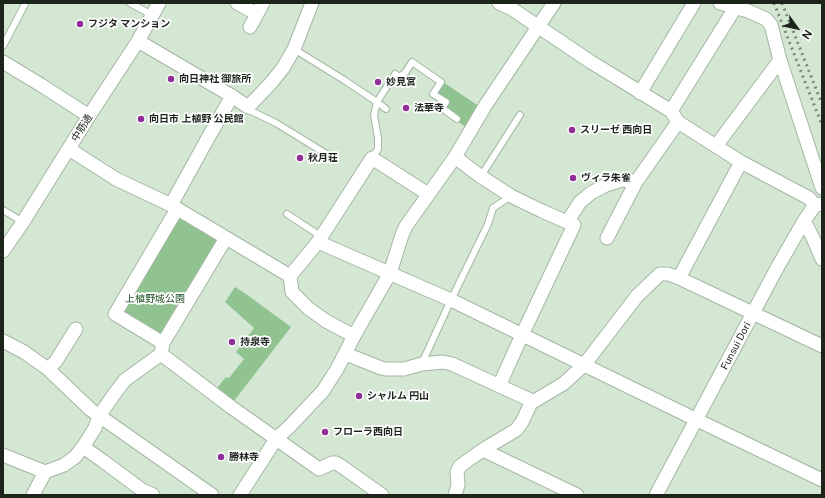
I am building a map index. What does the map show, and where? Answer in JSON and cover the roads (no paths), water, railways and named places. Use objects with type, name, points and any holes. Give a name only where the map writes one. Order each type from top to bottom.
[{"type":"street","name":"中筋通","points":[[3,251],[138,41],[159,3]]},
{"type":"street","points":[[237,3],[260,9],[250,27]]},
{"type":"street","points":[[138,41],[232,96],[248,107],[283,68],[294,49],[312,3]]},
{"type":"street","points":[[499,3],[512,9],[640,93],[741,162],[819,204]]},
{"type":"street","points":[[240,495],[276,439],[323,391],[346,354],[354,336],[390,273],[406,226],[455,157],[485,106],[554,3]]},
{"type":"street","points":[[640,93],[694,3]]},
{"type":"street","points":[[720,3],[741,7],[766,19],[771,25],[780,60],[822,188]]},
{"type":"street","points":[[607,238],[636,182],[741,7]]},
{"type":"street","points":[[716,146],[780,60]]},
{"type":"street","points":[[3,62],[42,85],[89,116]]},
{"type":"street","points":[[232,96],[208,138],[174,207],[115,314],[276,439],[319,469],[332,463],[336,463],[382,495]]},
{"type":"street","points":[[69,149],[116,179],[174,207],[290,276]]},
{"type":"street","points":[[455,157],[511,196],[574,225],[499,386]]},
{"type":"street","points":[[354,336],[326,321],[308,308],[292,292],[290,276],[320,240],[365,161],[428,194]]},
{"type":"street","points":[[679,278],[741,162]]},
{"type":"street","points":[[568,221],[580,202],[606,184],[622,180],[636,182]]},
{"type":"street","name":"Funsui Dori","points":[[656,495],[804,220],[819,204]]},
{"type":"street","points":[[804,220],[822,259]]},
{"type":"street","points":[[33,495],[45,472],[64,465],[83,448],[95,428],[100,416],[125,380],[162,349],[226,238]]},
{"type":"street","points":[[320,240],[451,300],[822,480]]},
{"type":"street","points":[[456,495],[458,485],[457,472],[460,466],[516,430],[522,422],[531,403],[563,384],[584,365],[637,296],[660,274],[668,274],[679,278],[822,346]]},
{"type":"street","points":[[48,369],[56,361],[76,329]]},
{"type":"street","points":[[3,341],[24,352],[48,369],[91,410],[212,495]]},
{"type":"street","points":[[346,354],[386,369],[404,369],[422,364],[443,362],[452,364],[528,399],[531,403]]},
{"type":"street","points":[[83,448],[142,490],[153,495]]},
{"type":"street","points":[[483,450],[577,495]]},
{"type":"street","points":[[3,455],[45,472]]},
{"type":"lane","points":[[130,3],[152,15]]},
{"type":"lane","points":[[3,46],[25,4]]},
{"type":"lane","points":[[294,49],[344,80],[386,109]]},
{"type":"lane","points":[[365,161],[378,149],[378,138],[374,115],[377,102],[395,74],[399,77],[405,73],[412,62],[441,82],[433,94],[446,102],[442,108],[456,119]]},
{"type":"lane","points":[[248,107],[249,110],[276,123],[328,155]]},
{"type":"lane","points":[[481,176],[520,115]]},
{"type":"lane","points":[[422,364],[488,224],[494,208],[511,196]]},
{"type":"lane","points":[[3,210],[23,222]]},
{"type":"lane","points":[[287,214],[320,240]]},
{"type":"railway","points":[[774,3],[822,125]]},
{"type":"railway","points":[[782,3],[822,104]]},
{"type":"place","name":"フジタ マンション","points":[[80,24]]},
{"type":"place","name":"向日神社 御旅所","points":[[171,79]]},
{"type":"place","name":"妙見宮","points":[[378,82]]},
{"type":"place","name":"法華寺","points":[[406,108]]},
{"type":"place","name":"向日市 上植野 公民館","points":[[141,119]]},
{"type":"place","name":"スリーゼ 西向日","points":[[572,130]]},
{"type":"place","name":"秋月荘","points":[[300,158]]},
{"type":"place","name":"ヴィラ朱雀","points":[[573,178]]},
{"type":"place","name":"持泉寺","points":[[232,342]]},
{"type":"place","name":"シャルム 円山","points":[[359,396]]},
{"type":"place","name":"フローラ西向日","points":[[325,432]]},
{"type":"place","name":"勝林寺","points":[[221,457]]},
{"type":"park label","name":"上植野城公園","points":[[155,299]]}]
